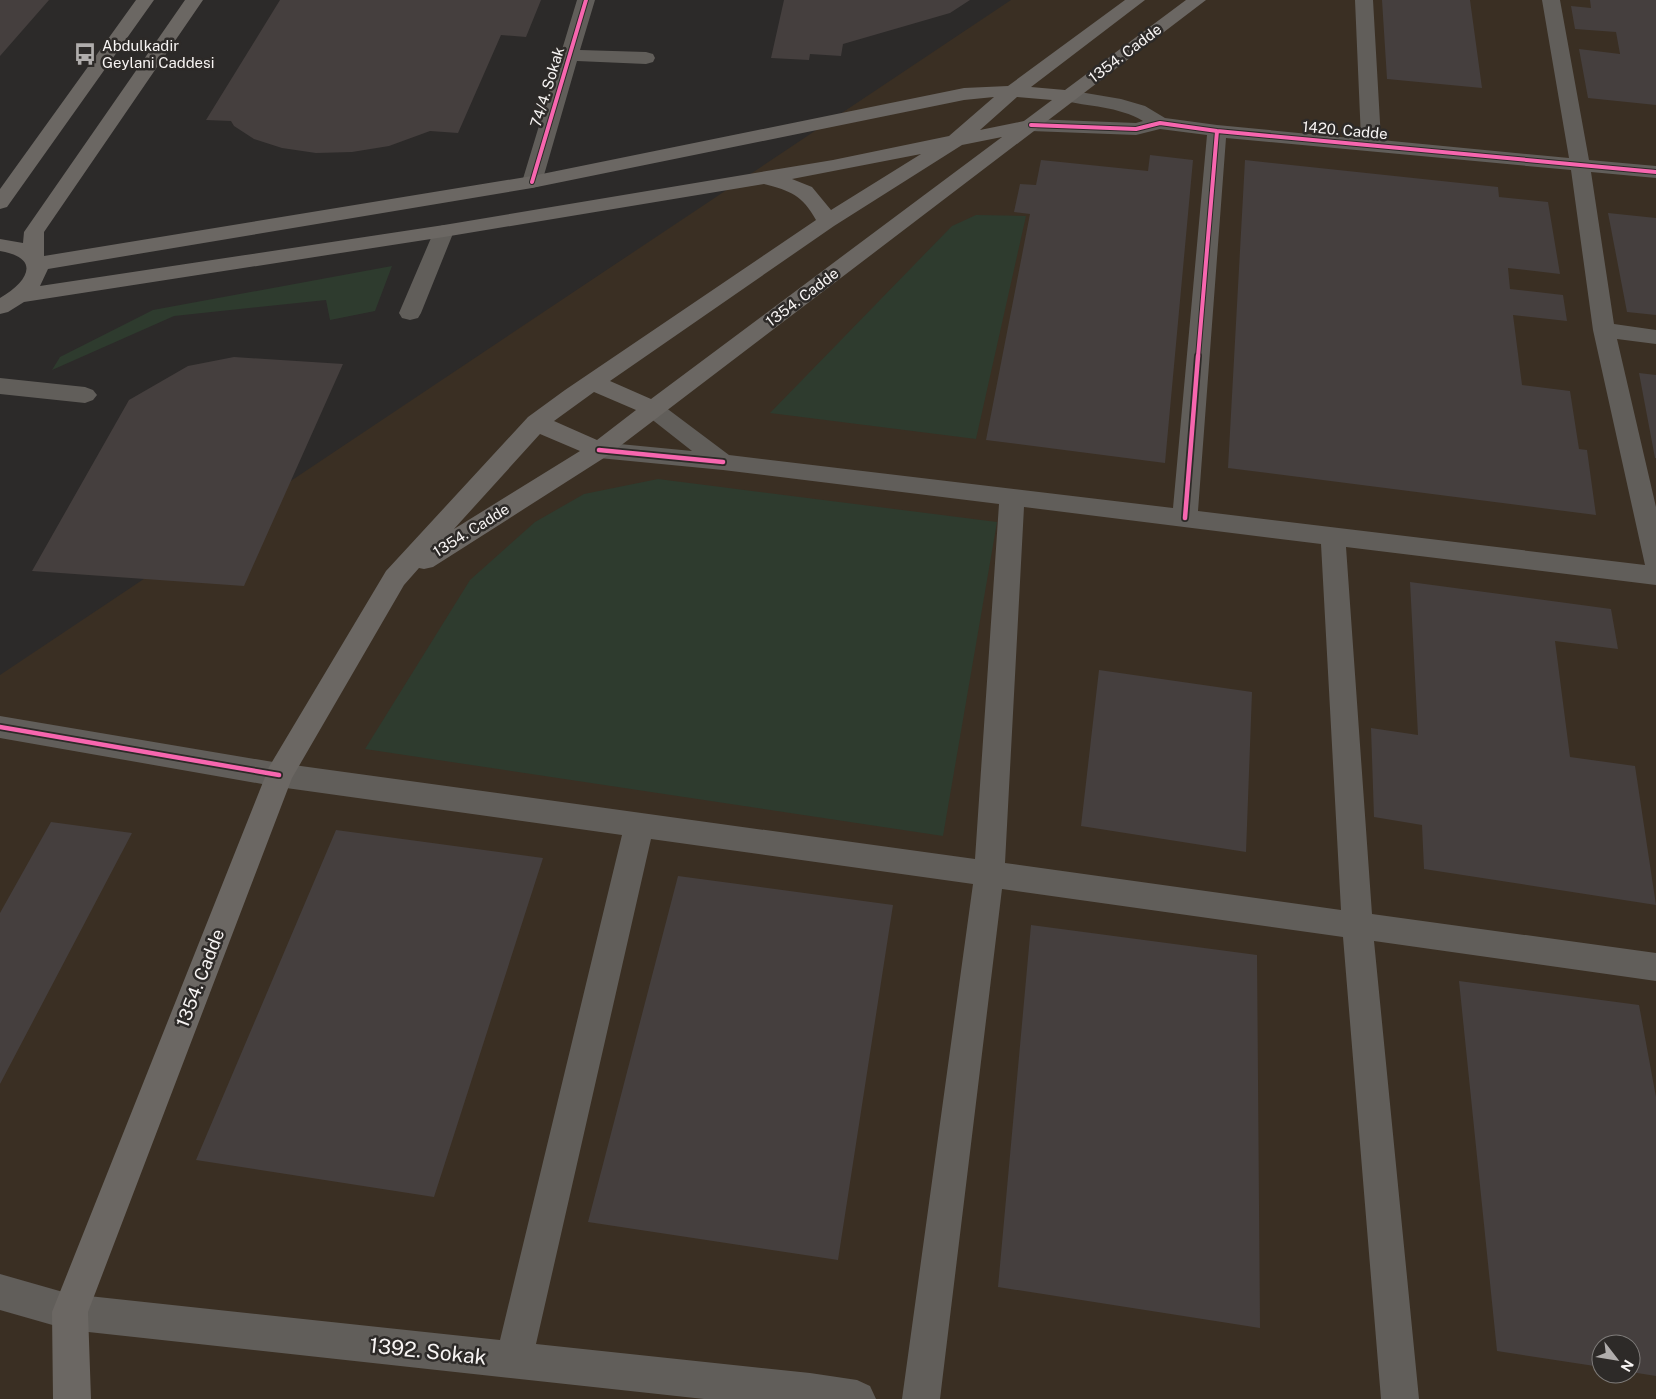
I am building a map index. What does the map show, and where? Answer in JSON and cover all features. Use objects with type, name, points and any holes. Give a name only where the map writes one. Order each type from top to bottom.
[{"type":"main road","points":[[0,203],[145,0]]},
{"type":"main road","points":[[0,327],[12,301],[31,285],[37,274],[34,232],[194,0]]},
{"type":"main road","name":"1354. Cadde","points":[[72,1399],[70,1312],[279,775],[395,578],[536,423],[827,222],[955,141],[1014,90],[1136,0]]},
{"type":"main road","name":"1354. Cadde","points":[[395,578],[599,450],[1197,0]]},
{"type":"main road","points":[[0,245],[23,250],[35,260],[532,182],[964,94],[992,90],[1014,90],[1068,96]]},
{"type":"main road","points":[[12,301],[833,166],[1031,125]]},
{"type":"main road","points":[[764,177],[801,188],[815,198],[827,222]]},
{"type":"main road","points":[[593,382],[654,409]]},
{"type":"main road","points":[[536,423],[599,450]]},
{"type":"street","name":"74/4. Sokak","points":[[532,182],[586,0]]},
{"type":"street","points":[[1364,0],[1371,145]]},
{"type":"street","points":[[1551,0],[1580,165],[1604,330],[1656,562]]},
{"type":"street","points":[[570,55],[646,58]]},
{"type":"street","name":"1420. Cadde","points":[[1068,96],[1114,103],[1138,110],[1160,123]]},
{"type":"street","name":"1420. Cadde","points":[[1031,125],[1136,129],[1160,123],[1217,131],[1656,172]]},
{"type":"street","points":[[1185,518],[1217,131]]},
{"type":"street","points":[[410,312],[444,231]]},
{"type":"street","points":[[1604,330],[1656,337]]},
{"type":"street","points":[[0,386],[85,395]]},
{"type":"street","points":[[654,409],[723,462]]},
{"type":"street","points":[[599,450],[723,462],[1656,576]]},
{"type":"street","points":[[921,1399],[989,874],[1012,497]]},
{"type":"street","points":[[1333,536],[1357,925],[1400,1399]]},
{"type":"street","points":[[0,727],[279,775],[1656,967]]},
{"type":"street","points":[[514,1360],[639,826]]},
{"type":"street","name":"1392. Sokak","points":[[0,1292],[70,1312],[514,1360],[737,1392],[857,1399]]},
{"type":"shaded area","points":[[1011,0],[1656,0],[1656,1399],[0,1399],[0,675]]},
{"type":"green space","points":[[976,215],[1026,216],[976,439],[770,413],[952,226]]},
{"type":"green space","points":[[392,266],[375,311],[330,320],[326,300],[174,316],[52,370],[60,357],[153,310]]},
{"type":"green space","points":[[658,479],[997,522],[943,836],[365,749],[470,580],[535,522],[584,494]]},
{"type":"building","points":[[0,0],[49,0],[0,56]]},
{"type":"building","points":[[280,0],[541,0],[526,37],[501,35],[458,133],[430,131],[389,146],[352,152],[316,153],[282,148],[254,139],[234,126],[231,121],[206,120]]},
{"type":"building","points":[[784,0],[970,0],[950,13],[843,44],[841,56],[810,54],[809,60],[771,58]]},
{"type":"building","points":[[1382,0],[1470,0],[1482,88],[1387,79]]},
{"type":"building","points":[[1590,0],[1656,0],[1656,105],[1588,98],[1579,49],[1620,54],[1616,32],[1575,29],[1571,6],[1591,8]]},
{"type":"building","points":[[1150,155],[1193,160],[1165,463],[986,440],[1030,214],[1014,212],[1020,184],[1036,185],[1041,160],[1148,171]]},
{"type":"building","points":[[1245,160],[1498,187],[1499,197],[1548,202],[1560,274],[1508,268],[1510,289],[1563,295],[1567,321],[1513,315],[1522,385],[1570,391],[1579,449],[1587,450],[1596,515],[1228,468]]},
{"type":"building","points":[[1608,213],[1656,218],[1656,315],[1627,312]]},
{"type":"building","points":[[234,357],[343,364],[244,586],[32,571],[129,400],[188,366]]},
{"type":"building","points":[[1639,373],[1656,375],[1656,458],[1655,458]]},
{"type":"building","points":[[1410,582],[1611,609],[1618,649],[1555,641],[1570,757],[1635,766],[1656,905],[1424,869],[1422,825],[1374,817],[1371,728],[1418,735]]},
{"type":"building","points":[[1099,670],[1252,692],[1246,852],[1081,826]]},
{"type":"building","points":[[51,822],[132,833],[0,1084],[0,913]]},
{"type":"building","points":[[336,830],[543,858],[434,1197],[196,1160]]},
{"type":"building","points":[[678,876],[893,905],[838,1260],[588,1222]]},
{"type":"building","points":[[1031,925],[1257,955],[1260,1328],[998,1287]]},
{"type":"building","points":[[1459,981],[1639,1005],[1656,1097],[1656,1376],[1641,1374],[1641,1334],[1591,1334],[1591,1365],[1497,1351]]},
{"type":"cycle path","points":[[532,182],[586,0]]},
{"type":"cycle path","points":[[1031,125],[1136,129],[1160,123],[1217,131],[1656,172]]},
{"type":"cycle path","points":[[1185,518],[1217,131]]},
{"type":"cycle path","points":[[599,450],[723,462]]},
{"type":"cycle path","points":[[0,727],[279,775]]},
{"type":"place","name":"Abdulkadir Geylani Caddesi","points":[[85,54]]}]
